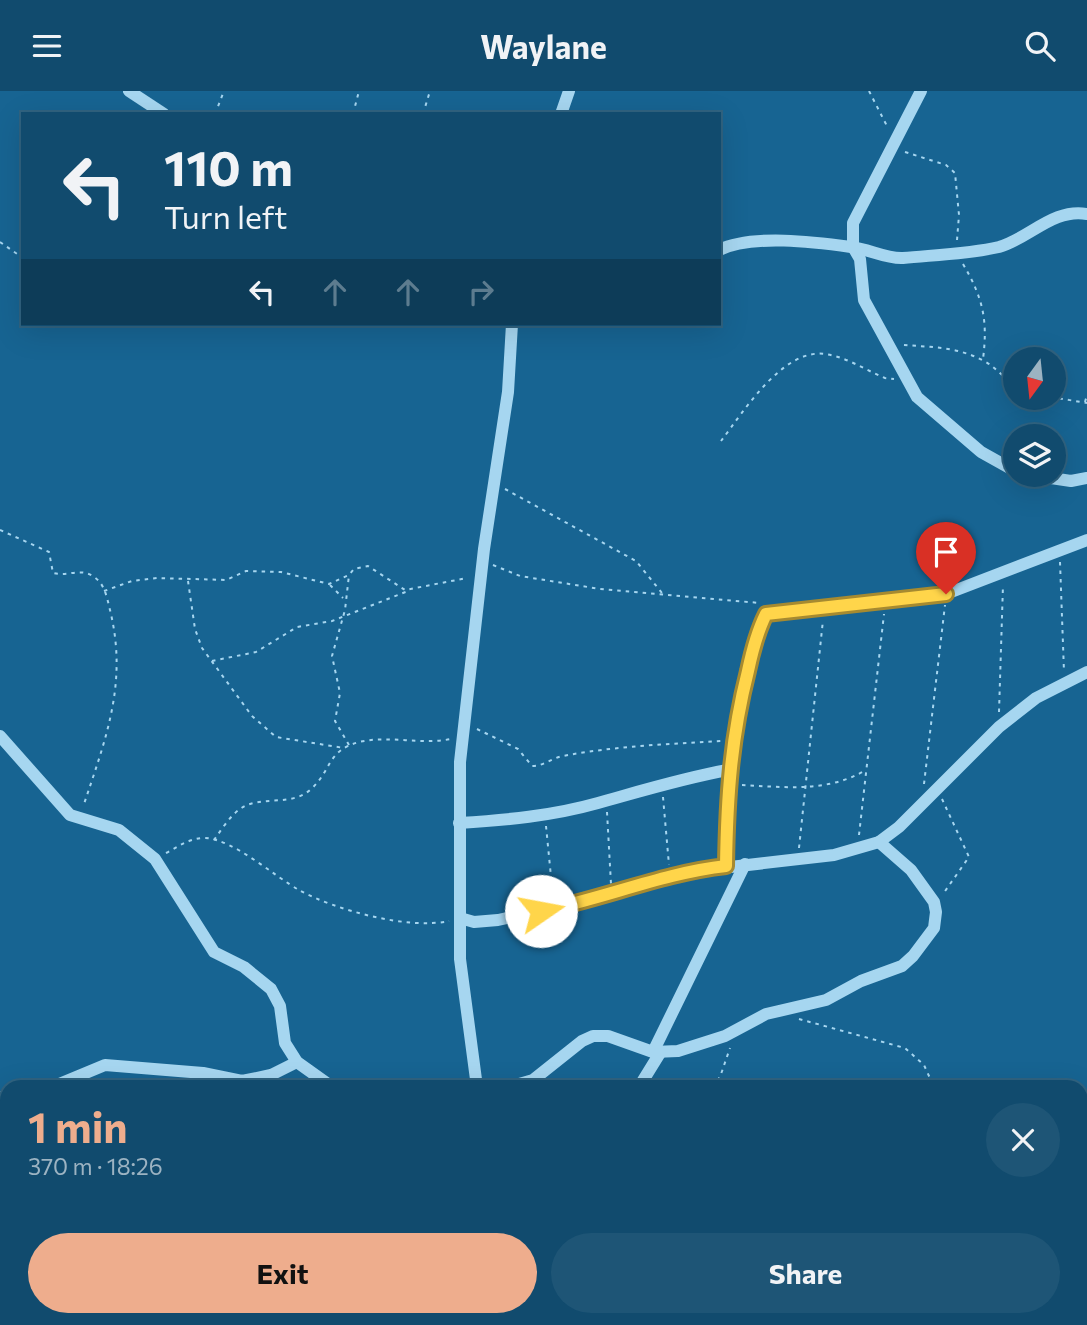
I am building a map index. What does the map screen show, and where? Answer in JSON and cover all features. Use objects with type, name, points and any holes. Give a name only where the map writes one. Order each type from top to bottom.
[{"type":"street","points":[[128,91],[161,112]]},
{"type":"street","points":[[562,112],[569,91]]},
{"type":"street","points":[[921,91],[855,217],[851,235],[853,247],[860,259],[864,300],[905,376],[926,405],[981,452],[1003,464]]},
{"type":"street","points":[[721,249],[738,244],[773,241],[853,247],[897,258],[998,247],[1016,241],[1059,216],[1087,214]]},
{"type":"street","points":[[479,1080],[463,994],[459,823],[465,715],[482,561],[508,392],[512,326]]},
{"type":"street","points":[[1066,480],[1087,478]]},
{"type":"street","points":[[726,866],[728,770],[756,639],[768,613],[825,606],[885,603],[946,594],[1087,540]]},
{"type":"street","points":[[460,918],[474,922],[555,909],[612,895],[670,876],[726,866],[798,859],[857,849],[879,842],[927,799],[999,727],[1036,698],[1087,672]]},
{"type":"street","points":[[0,736],[56,803],[79,820],[119,830],[155,859],[214,952],[244,967],[271,989],[280,1006],[285,1042],[297,1062],[322,1080]]},
{"type":"street","points":[[459,823],[545,814],[728,770]]},
{"type":"street","points":[[533,1080],[593,1036],[608,1036],[656,1052],[678,1051],[736,1030],[766,1014],[826,1000],[860,981],[902,966],[934,928],[934,904],[911,870],[879,842]]},
{"type":"street","points":[[642,1080],[745,864]]},
{"type":"street","points":[[247,1080],[271,1075],[297,1062]]},
{"type":"street","points":[[68,1080],[105,1065],[203,1073],[237,1080]]},
{"type":"path","points":[[216,112],[224,91]]},
{"type":"path","points":[[354,112],[359,91]]},
{"type":"path","points":[[424,112],[430,91]]},
{"type":"path","points":[[869,91],[893,146],[953,169],[959,204],[955,252],[970,276],[984,311],[986,335],[983,360]]},
{"type":"path","points":[[0,242],[21,257]]},
{"type":"path","points":[[888,343],[953,350],[983,360],[1003,377]]},
{"type":"path","points":[[721,440],[761,391],[785,367],[805,355],[832,355],[885,378],[905,376]]},
{"type":"path","points":[[1066,400],[1086,403],[1087,395]]},
{"type":"path","points":[[495,483],[636,561],[663,594]]},
{"type":"path","points":[[0,530],[49,552],[53,573],[65,575],[81,571],[101,582],[104,591],[118,651],[115,707],[79,820]]},
{"type":"path","points":[[1059,549],[1065,683]]},
{"type":"path","points":[[482,561],[520,576],[555,582],[747,600],[763,605],[768,613]]},
{"type":"path","points":[[329,584],[358,568],[370,566],[409,590]]},
{"type":"path","points":[[104,591],[132,581],[157,578],[226,580],[240,572],[270,571],[329,584],[344,600]]},
{"type":"path","points":[[999,727],[1003,573]]},
{"type":"path","points":[[349,574],[343,616],[332,656],[340,693],[335,721],[349,745]]},
{"type":"path","points":[[211,661],[256,652],[297,627],[332,621],[409,590],[481,575]]},
{"type":"path","points":[[188,580],[195,629],[211,661],[244,707],[276,737],[345,748]]},
{"type":"path","points":[[934,904],[970,857],[950,810],[941,798],[927,799],[946,594]]},
{"type":"path","points":[[857,849],[885,603]]},
{"type":"path","points":[[798,859],[803,788],[825,606]]},
{"type":"path","points":[[465,715],[477,729],[518,749],[532,765],[540,766],[562,756],[638,745],[733,740]]},
{"type":"path","points":[[214,840],[243,807],[284,800],[308,792],[331,758],[349,745],[380,740],[437,742],[463,737]]},
{"type":"path","points":[[728,785],[803,788],[839,782],[866,770]]},
{"type":"path","points":[[662,784],[670,876]]},
{"type":"path","points":[[606,800],[612,895]]},
{"type":"path","points":[[545,814],[555,909]]},
{"type":"path","points":[[155,859],[190,840],[214,840],[319,900],[407,922],[435,924],[460,918]]},
{"type":"path","points":[[791,1017],[905,1048],[924,1065],[931,1080]]},
{"type":"path","points":[[718,1080],[736,1030]]},
{"type":"route","points":[[541,911],[612,895],[687,872],[726,866],[728,770],[736,719],[756,639],[766,614],[805,608],[885,603],[946,594]]}]
